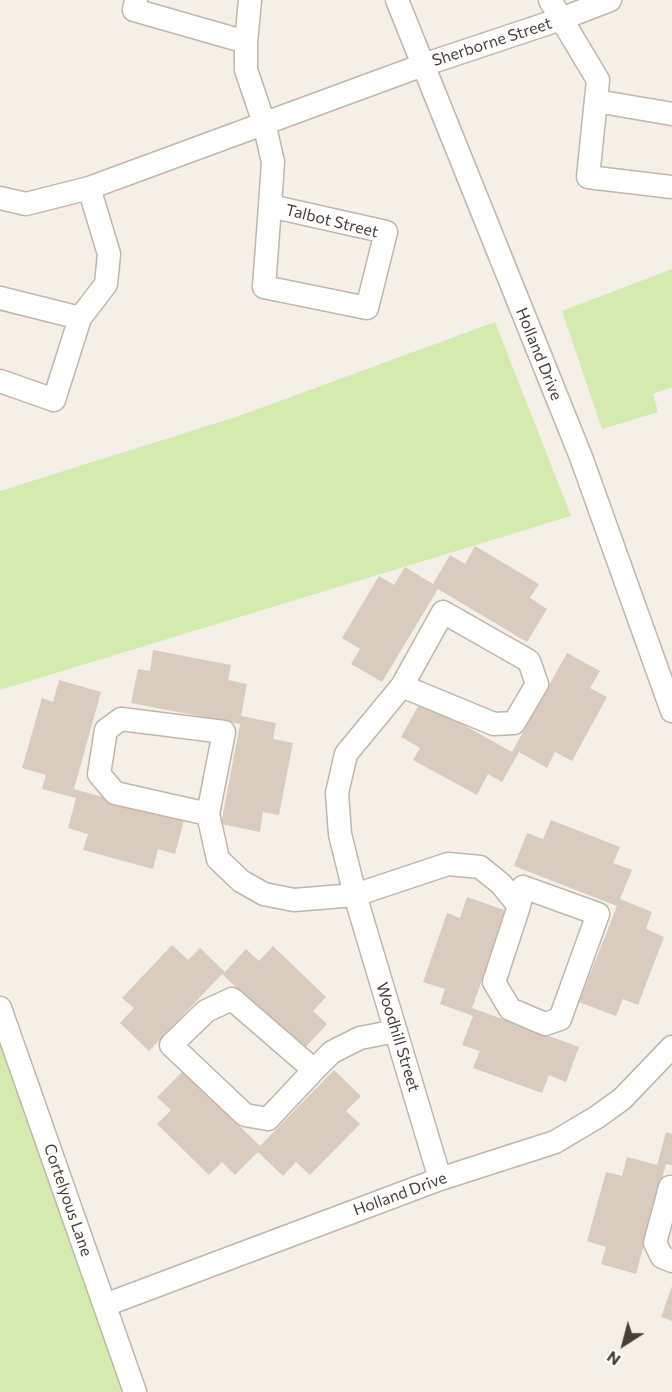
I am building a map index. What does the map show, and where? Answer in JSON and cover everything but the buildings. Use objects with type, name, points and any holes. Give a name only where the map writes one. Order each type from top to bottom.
[{"type":"street","points":[[136,0],[134,10],[246,42]]},
{"type":"street","name":"Talbot Street","points":[[250,0],[246,70],[264,123],[273,162],[264,287],[367,308],[386,232],[270,206]]},
{"type":"street","name":"Holland Drive","points":[[397,0],[581,458],[672,711]]},
{"type":"street","name":"Sherborne Street","points":[[423,65],[555,10],[610,0]]},
{"type":"street","name":"Sherborne Street","points":[[555,10],[598,80],[588,177],[672,188]]},
{"type":"street","points":[[0,198],[26,204],[89,188],[423,65]]},
{"type":"street","points":[[596,101],[672,114]]},
{"type":"street","points":[[0,381],[54,400],[80,318],[106,284],[109,254],[89,188]]},
{"type":"street","points":[[0,298],[80,318]]},
{"type":"street","name":"Woodhill Street","points":[[402,686],[494,724],[514,723],[537,684],[529,661],[442,612],[402,686],[346,754],[337,793],[340,834],[355,895],[440,1179]]},
{"type":"street","points":[[208,814],[115,793],[99,774],[106,730],[121,718],[224,732],[208,814],[218,859],[241,881],[264,894],[294,900],[355,895],[448,864],[480,867],[501,884],[519,906]]},
{"type":"street","points":[[523,887],[598,914],[560,1019],[545,1024],[510,1010],[494,982],[519,906],[523,887]]},
{"type":"street","points":[[315,1070],[232,999],[206,1011],[171,1045],[245,1115],[268,1119],[315,1070],[332,1052],[360,1038],[396,1031]]},
{"type":"street","name":"Cortelyous Lane","points":[[0,1008],[135,1392]]},
{"type":"street","name":"Holland Drive","points":[[105,1305],[440,1179],[555,1142],[597,1118],[622,1099],[672,1047]]},
{"type":"street","points":[[672,1187],[670,1187],[655,1243],[662,1257],[672,1261]]},
{"type":"green space","points":[[672,269],[672,387],[653,394],[658,412],[602,429],[562,311]]},
{"type":"green space","points":[[495,322],[571,516],[0,690],[0,491],[239,416]]},
{"type":"green space","points":[[0,1021],[131,1392],[0,1392]]}]
